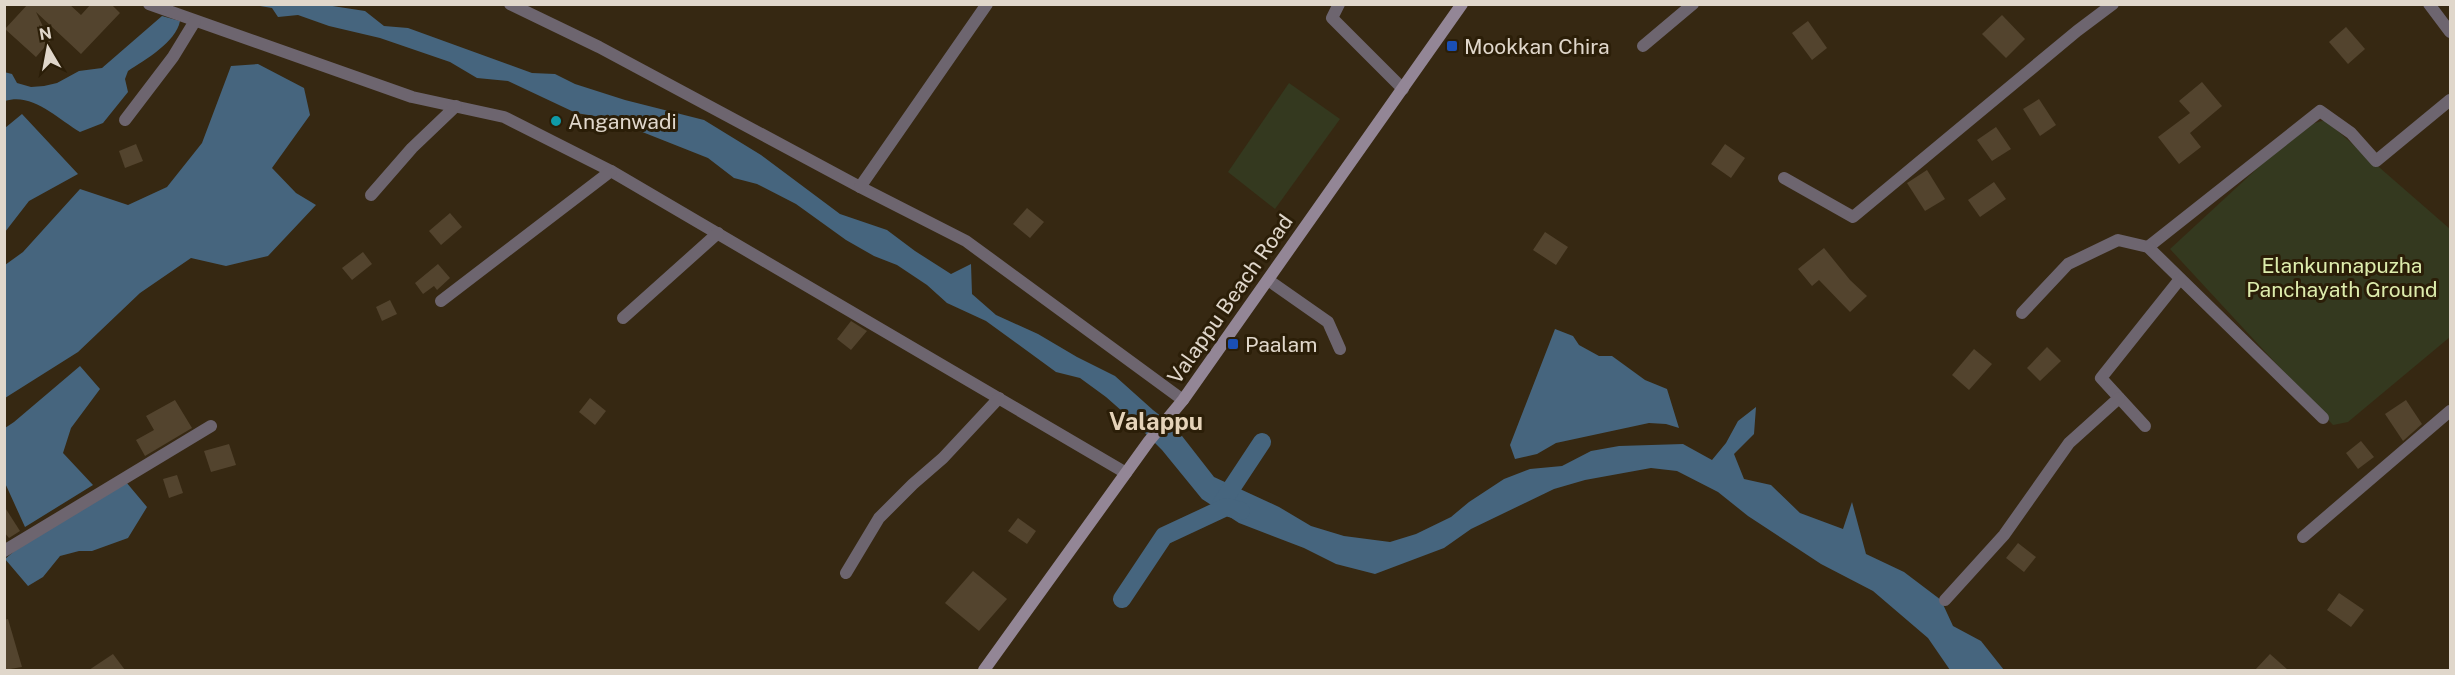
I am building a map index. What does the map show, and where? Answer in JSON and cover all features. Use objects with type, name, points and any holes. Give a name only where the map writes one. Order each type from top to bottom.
[{"type":"main road","name":"Valappu Beach Road","points":[[984,670],[1149,441],[1183,400],[1462,4]]},
{"type":"street","points":[[149,4],[401,93],[504,117],[611,171],[1126,473]]},
{"type":"street","points":[[510,4],[599,47],[966,241],[1183,400]]},
{"type":"street","points":[[860,187],[987,4]]},
{"type":"street","points":[[1339,4],[1332,18],[1402,88]]},
{"type":"street","points":[[1643,46],[1693,4]]},
{"type":"street","points":[[1784,178],[1853,217],[2077,31],[2114,4]]},
{"type":"street","points":[[2429,4],[2451,32]]},
{"type":"street","points":[[124,120],[173,57],[195,21]]},
{"type":"street","points":[[2148,247],[2320,111],[2351,133],[2376,161],[2451,100]]},
{"type":"street","points":[[371,195],[412,148],[456,106]]},
{"type":"street","points":[[441,301],[611,171]]},
{"type":"street","points":[[623,318],[718,233]]},
{"type":"street","points":[[2022,313],[2068,264],[2118,240],[2148,247],[2323,418]]},
{"type":"street","points":[[2145,426],[2101,378],[2180,279]]},
{"type":"street","points":[[1268,280],[1328,322],[1340,349]]},
{"type":"street","points":[[846,573],[879,518],[943,458],[999,398]]},
{"type":"street","points":[[1945,600],[2004,535],[2070,443],[2119,398]]},
{"type":"street","points":[[2303,537],[2451,411]]},
{"type":"street","points":[[4,551],[211,426]]},
{"type":"green space","points":[[1289,83],[1340,119],[1275,209],[1228,172]]},
{"type":"green space","name":"Elankunnapuzha Panchayath Ground","points":[[2325,120],[2450,229],[2450,337],[2348,422],[2333,425],[2170,249],[2302,127]]},
{"type":"water","points":[[254,5],[326,5],[365,11],[384,26],[408,28],[532,73],[555,74],[575,84],[625,100],[704,120],[761,155],[840,214],[887,230],[951,274],[971,264],[972,294],[996,315],[1038,334],[1115,376],[1175,427],[1214,477],[1279,507],[1311,526],[1344,536],[1390,542],[1416,534],[1451,517],[1504,479],[1530,469],[1562,466],[1591,451],[1619,446],[1683,444],[1712,460],[1726,443],[1738,421],[1756,407],[1754,434],[1734,454],[1744,479],[1771,485],[1800,513],[1843,529],[1852,502],[1866,554],[1904,572],[1941,600],[1953,626],[1981,641],[2004,670],[1950,670],[1928,638],[1873,591],[1821,564],[1748,516],[1718,492],[1677,471],[1651,468],[1585,480],[1554,489],[1471,529],[1444,548],[1375,574],[1336,564],[1304,548],[1239,523],[1202,499],[1162,450],[1131,419],[1080,378],[1056,372],[986,321],[947,303],[927,285],[897,265],[874,256],[846,240],[796,204],[757,184],[734,178],[708,158],[607,118],[576,113],[508,81],[477,78],[450,62],[380,38],[329,26],[298,15],[278,17],[272,8]]},
{"type":"water","points":[[162,16],[180,21],[177,29],[159,50],[128,71],[125,79],[128,92],[103,123],[80,132],[35,103],[15,99],[5,101],[4,72],[12,74],[17,83],[31,87],[57,83],[79,71],[102,68]]},
{"type":"water","points":[[258,64],[304,88],[310,115],[272,168],[296,193],[316,205],[268,256],[226,266],[191,258],[140,293],[78,352],[5,398],[5,265],[23,252],[80,189],[128,205],[167,187],[202,143],[231,66]]},
{"type":"water","points":[[22,114],[78,174],[29,201],[5,232],[5,128]]},
{"type":"water","points":[[1555,329],[1573,336],[1579,345],[1599,356],[1612,356],[1645,380],[1667,389],[1679,428],[1666,424],[1649,423],[1556,443],[1537,454],[1515,459],[1510,445]]},
{"type":"water","points":[[80,366],[100,389],[71,428],[63,453],[93,485],[25,527],[5,483],[5,428]]},
{"type":"water","points":[[126,482],[147,507],[128,538],[92,551],[79,551],[60,556],[43,577],[28,586],[5,559],[24,543]]},
{"type":"building","points":[[28,4],[69,4],[81,15],[91,4],[111,4],[120,13],[81,54],[36,12],[50,41],[36,57],[5,29]]},
{"type":"building","points":[[2002,15],[2025,39],[2006,58],[1982,34]]},
{"type":"building","points":[[1808,21],[1827,48],[1812,60],[1792,33]]},
{"type":"building","points":[[2346,27],[2365,49],[2348,64],[2329,42]]},
{"type":"building","points":[[2202,82],[2222,106],[2190,133],[2201,147],[2179,164],[2158,137],[2190,113],[2179,101]]},
{"type":"building","points":[[2039,99],[2056,125],[2040,136],[2023,109]]},
{"type":"building","points":[[1996,127],[2011,149],[1992,161],[1977,140]]},
{"type":"building","points":[[136,144],[143,161],[125,168],[119,151]]},
{"type":"building","points":[[1725,144],[1745,158],[1731,178],[1711,164]]},
{"type":"building","points":[[1927,170],[1945,199],[1925,211],[1907,183]]},
{"type":"building","points":[[1994,182],[2006,199],[1980,217],[1968,200]]},
{"type":"building","points":[[1027,208],[1044,222],[1030,238],[1013,224]]},
{"type":"building","points":[[450,213],[462,227],[441,245],[429,231]]},
{"type":"building","points":[[1545,232],[1568,247],[1556,265],[1533,250]]},
{"type":"building","points":[[1824,248],[1850,280],[1867,296],[1850,312],[1819,280],[1812,286],[1798,269]]},
{"type":"building","points":[[363,252],[372,264],[352,280],[342,268]]},
{"type":"building","points":[[438,264],[450,278],[437,290],[434,286],[423,294],[415,283]]},
{"type":"building","points":[[390,300],[397,314],[382,321],[376,307]]},
{"type":"building","points":[[851,321],[867,331],[851,350],[837,339]]},
{"type":"building","points":[[2047,347],[2061,361],[2040,381],[2027,368]]},
{"type":"building","points":[[1974,349],[1992,364],[1969,390],[1952,375]]},
{"type":"building","points":[[590,398],[606,411],[595,425],[579,412]]},
{"type":"building","points":[[175,400],[192,428],[145,456],[136,440],[154,430],[146,416]]},
{"type":"building","points":[[2406,400],[2422,424],[2403,441],[2385,414]]},
{"type":"building","points":[[2361,441],[2374,457],[2358,469],[2346,453]]},
{"type":"building","points":[[229,444],[236,465],[211,472],[204,451]]},
{"type":"building","points":[[177,475],[183,493],[169,498],[163,479]]},
{"type":"building","points":[[4,506],[20,531],[9,538],[4,532]]},
{"type":"building","points":[[1018,518],[1036,531],[1027,544],[1008,531]]},
{"type":"building","points":[[2018,543],[2036,557],[2024,572],[2006,558]]},
{"type":"building","points":[[973,571],[1007,599],[979,631],[945,603]]},
{"type":"building","points":[[2339,593],[2364,610],[2351,627],[2327,610]]},
{"type":"building","points":[[8,619],[22,667],[4,670],[4,620]]},
{"type":"building","points":[[113,654],[125,670],[89,670]]},
{"type":"building","points":[[2270,654],[2288,670],[2255,670]]},
{"type":"waterway","points":[[1221,504],[1262,442]]},
{"type":"waterway","points":[[1122,599],[1164,536],[1226,507],[1241,511]]},
{"type":"place","name":"Mookkan Chira","points":[[1452,46]]},
{"type":"place","name":"Anganwadi","points":[[556,121]]},
{"type":"place","name":"Paalam","points":[[1233,344]]},
{"type":"district","name":"Valappu","points":[[1156,421]]}]
